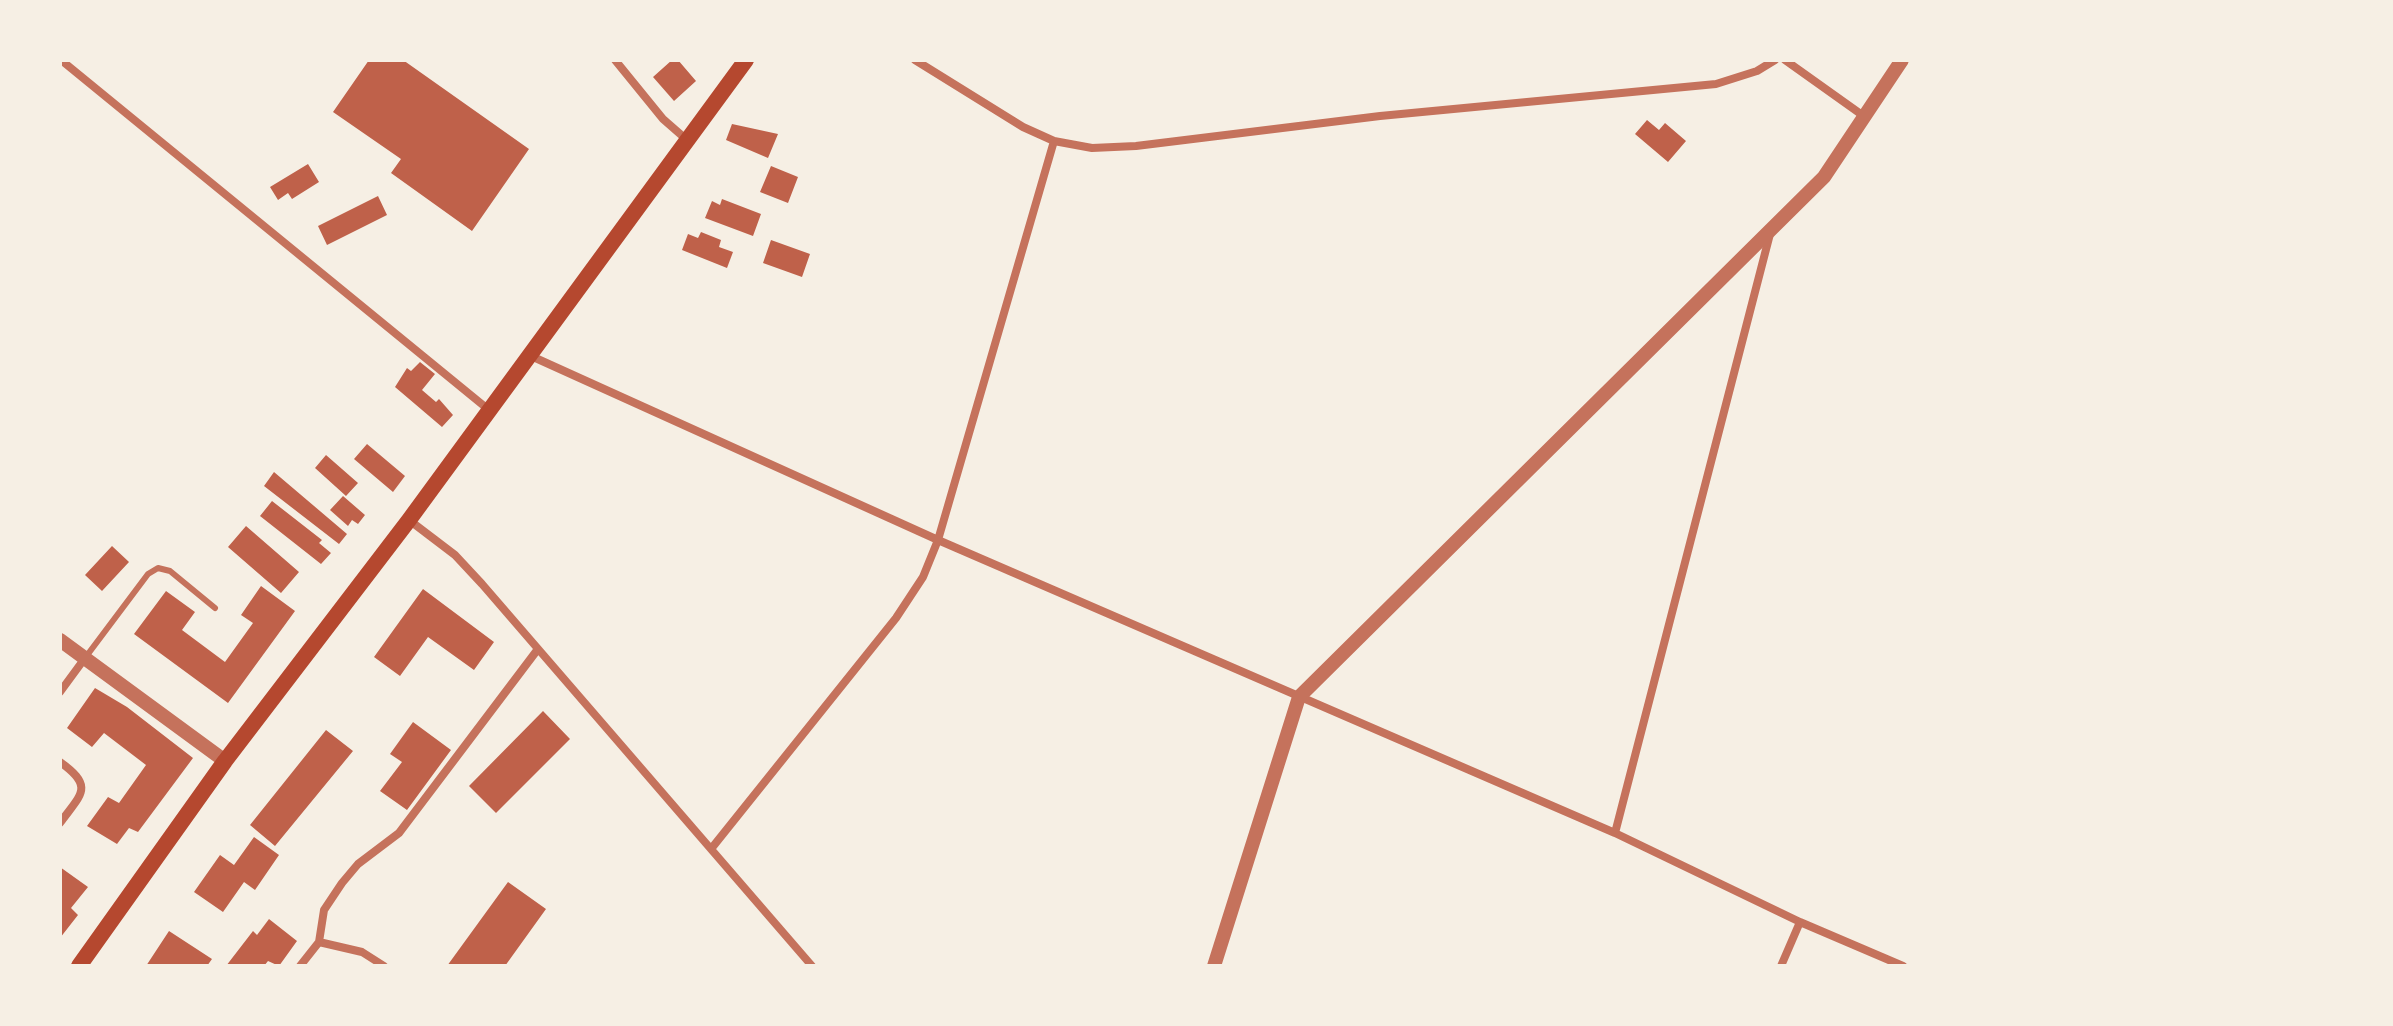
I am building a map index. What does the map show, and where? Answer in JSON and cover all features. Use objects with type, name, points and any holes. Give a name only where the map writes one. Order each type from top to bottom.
[{"type":"main road","points":[[79,966],[225,761],[531,356],[746,60]]},
{"type":"street","points":[[61,60],[490,410]]},
{"type":"street","points":[[615,60],[663,119],[687,140]]},
{"type":"street","points":[[915,60],[1023,127],[1054,141],[1092,148],[1136,146],[1380,116],[1716,84],[1757,71],[1775,60]]},
{"type":"street","points":[[1785,60],[1865,117]]},
{"type":"street","points":[[1214,966],[1299,697],[1824,177],[1902,60]]},
{"type":"street","points":[[711,849],[896,618],[923,577],[938,540],[1054,141]]},
{"type":"street","points":[[1615,833],[1771,230]]},
{"type":"street","points":[[531,356],[938,540],[1615,833],[1800,922],[1903,966]]},
{"type":"street","points":[[409,520],[455,555],[812,966]]},
{"type":"street","points":[[60,640],[225,761]]},
{"type":"street","points":[[300,966],[319,942],[324,910],[342,883],[358,864],[399,833],[538,649]]},
{"type":"street","points":[[60,692],[85,658]]},
{"type":"street","points":[[60,762],[78,775],[83,784],[82,793],[60,823]]},
{"type":"street","points":[[1781,966],[1800,922]]},
{"type":"street","points":[[319,942],[362,952],[384,966]]},
{"type":"lane","points":[[85,658],[148,574],[158,568],[170,571],[215,608]]},
{"type":"building","points":[[369,60],[403,60],[529,149],[472,231],[391,173],[401,159],[333,112]]},
{"type":"building","points":[[672,60],[678,60],[696,81],[674,101],[653,77]]},
{"type":"building","points":[[1647,120],[1659,130],[1665,123],[1686,141],[1668,162],[1635,134]]},
{"type":"building","points":[[732,124],[778,134],[768,158],[726,140]]},
{"type":"building","points":[[308,164],[319,182],[292,199],[288,193],[278,200],[270,187]]},
{"type":"building","points":[[771,166],[798,177],[788,203],[760,192]]},
{"type":"building","points":[[378,196],[387,215],[327,245],[318,226]]},
{"type":"building","points":[[722,199],[761,214],[753,236],[705,218],[712,201],[720,205]]},
{"type":"building","points":[[701,232],[721,240],[719,247],[733,252],[727,268],[682,250],[688,234],[698,238]]},
{"type":"building","points":[[771,240],[810,254],[802,277],[763,263]]},
{"type":"building","points":[[420,362],[435,374],[422,390],[436,402],[439,399],[453,415],[442,427],[395,387],[407,368],[411,371]]},
{"type":"building","points":[[367,444],[405,476],[393,492],[354,459]]},
{"type":"building","points":[[326,455],[358,483],[346,496],[315,468]]},
{"type":"building","points":[[274,472],[347,534],[339,544],[264,486]]},
{"type":"building","points":[[343,496],[365,515],[358,524],[352,520],[348,526],[330,510]]},
{"type":"building","points":[[272,501],[322,540],[319,543],[331,553],[321,564],[260,516]]},
{"type":"building","points":[[246,526],[299,572],[281,593],[228,547]]},
{"type":"building","points":[[112,546],[129,562],[102,591],[85,575]]},
{"type":"building","points":[[261,586],[295,611],[228,703],[134,634],[166,591],[195,612],[182,630],[225,662],[253,623],[241,615]]},
{"type":"building","points":[[423,589],[494,642],[474,670],[428,637],[400,676],[374,657]]},
{"type":"building","points":[[95,688],[127,707],[193,758],[138,832],[129,828],[117,844],[87,826],[108,797],[119,803],[146,765],[104,733],[92,747],[67,728]]},
{"type":"building","points":[[543,711],[570,739],[496,813],[469,786]]},
{"type":"building","points":[[413,722],[451,750],[407,810],[380,791],[402,762],[390,754]]},
{"type":"building","points":[[326,730],[353,751],[275,846],[250,825]]},
{"type":"building","points":[[254,837],[279,855],[255,890],[244,882],[223,912],[194,892],[220,855],[234,865]]},
{"type":"building","points":[[60,867],[88,887],[71,908],[78,915],[60,938]]},
{"type":"building","points":[[508,882],[546,909],[505,966],[447,966]]},
{"type":"building","points":[[269,919],[297,941],[279,966],[268,961],[264,966],[226,966],[253,931],[257,935]]},
{"type":"building","points":[[169,931],[212,959],[207,966],[146,966]]}]
